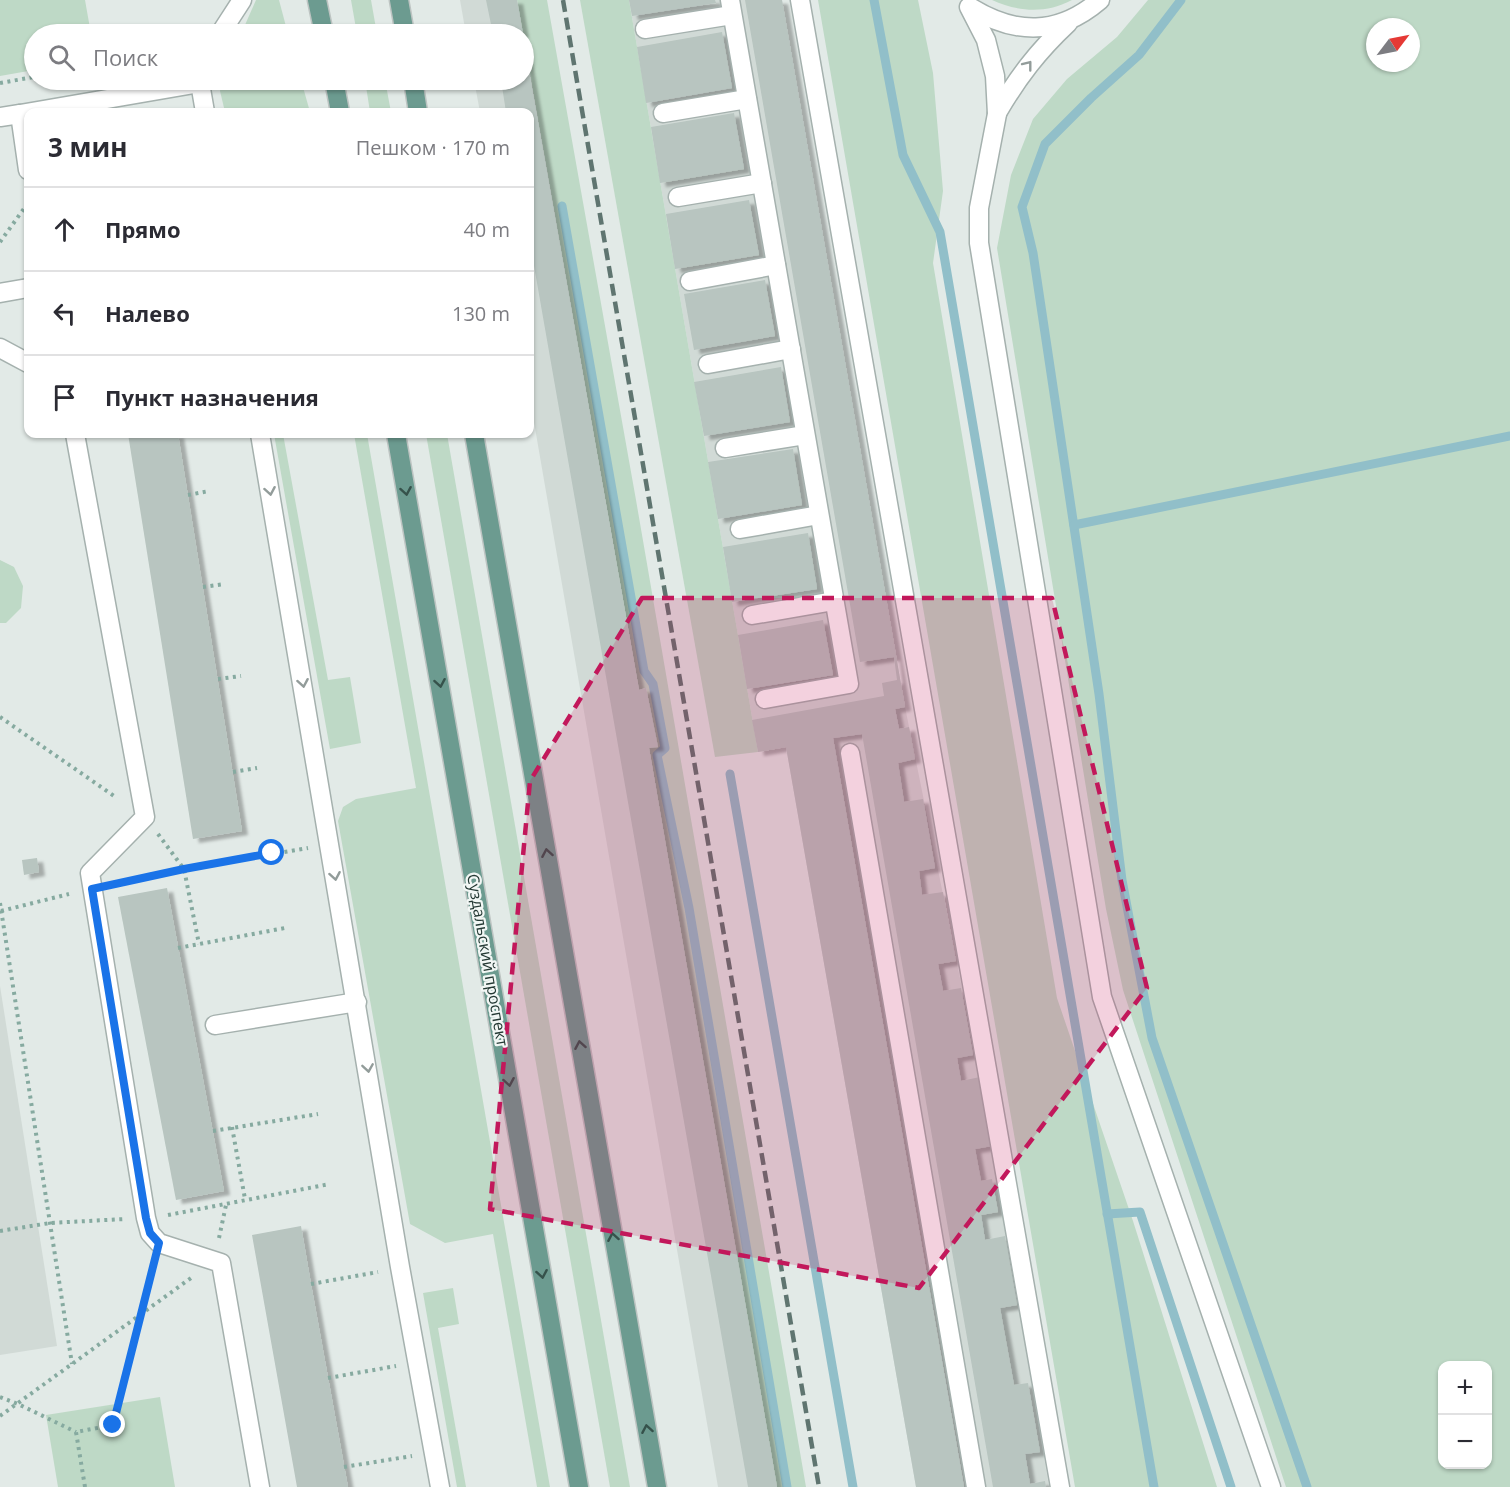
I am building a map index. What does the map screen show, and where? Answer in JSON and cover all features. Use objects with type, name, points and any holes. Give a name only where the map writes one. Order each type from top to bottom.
[{"type":"main road","points":[[317,0],[322,24]]},
{"type":"main road","points":[[399,0],[403,24]]},
{"type":"main road","points":[[336,90],[339,108]]},
{"type":"main road","points":[[415,90],[417,108]]},
{"type":"main road","name":"Суздальский проспект","points":[[397,438],[579,1487]]},
{"type":"main road","points":[[475,438],[657,1487]]},
{"type":"street","points":[[226,24],[242,0]]},
{"type":"street","points":[[800,0],[1060,1487]]},
{"type":"street","points":[[997,114],[1017,78],[1042,47],[1072,20],[1100,0]]},
{"type":"street","points":[[966,3],[987,18],[1008,26],[1030,28],[1051,26],[1072,20]]},
{"type":"street","points":[[966,3],[986,40],[995,76],[997,114],[979,208],[979,243],[1102,996],[1270,1487]]},
{"type":"street","points":[[645,29],[731,7],[849,684],[765,699]]},
{"type":"street","points":[[53,108],[152,90]]},
{"type":"street","points":[[202,90],[204,108]]},
{"type":"street","points":[[663,113],[747,99]]},
{"type":"street","points":[[0,117],[24,113]]},
{"type":"street","points":[[20,114],[24,142]]},
{"type":"street","points":[[678,196],[762,183]]},
{"type":"street","points":[[690,281],[776,265]]},
{"type":"street","points":[[0,293],[24,289]]},
{"type":"street","points":[[0,348],[24,361]]},
{"type":"street","points":[[708,364],[790,349]]},
{"type":"street","points":[[725,448],[805,435]]},
{"type":"street","points":[[76,438],[145,817],[90,873],[146,1218],[150,1233],[159,1243],[221,1263],[260,1487]]},
{"type":"street","points":[[261,438],[400,1267],[440,1487]]},
{"type":"street","points":[[740,529],[819,515]]},
{"type":"street","points":[[752,615],[834,601]]},
{"type":"street","points":[[850,753],[976,1487]]},
{"type":"street","points":[[215,1024],[357,1002]]},
{"type":"path","points":[[0,82],[24,78]]},
{"type":"path","points":[[0,243],[24,209]]},
{"type":"path","points":[[188,495],[209,491]]},
{"type":"path","points":[[203,587],[225,584]]},
{"type":"path","points":[[218,680],[241,676]]},
{"type":"path","points":[[232,772],[257,768]]},
{"type":"path","points":[[1,911],[195,867],[330,844]]},
{"type":"path","points":[[0,903],[72,1364]]},
{"type":"path","points":[[178,948],[285,928]]},
{"type":"path","points":[[213,1131],[318,1113]]},
{"type":"path","points":[[232,1127],[245,1199]]},
{"type":"path","points":[[0,1231],[50,1223],[146,1218],[330,1184]]},
{"type":"path","points":[[0,1416],[215,1261],[226,1205]]},
{"type":"path","points":[[0,1397],[76,1432],[113,1425],[159,1243]]},
{"type":"path","points":[[311,1284],[400,1267]]},
{"type":"path","points":[[328,1377],[418,1362]]},
{"type":"path","points":[[76,1432],[85,1487]]},
{"type":"path","points":[[344,1467],[434,1453]]},
{"type":"highlighted area","points":[[642,598],[1052,598],[1147,988],[919,1288],[490,1209],[530,781]]},
{"type":"shaded area","points":[[460,0],[517,0],[521,24],[464,24]]},
{"type":"shaded area","points":[[629,0],[782,0],[905,707],[980,1077],[1049,1487],[916,1487],[786,747],[758,752]]},
{"type":"shaded area","points":[[476,90],[533,90],[638,690],[646,688],[658,747],[649,749],[777,1487],[718,1487],[534,422],[534,108],[479,108]]},
{"type":"shaded area","points":[[0,986],[57,1346],[0,1355]]},
{"type":"green space","points":[[0,0],[85,0],[89,24],[24,24],[24,72],[0,76]]},
{"type":"green space","points":[[256,0],[279,0],[285,24],[245,24]]},
{"type":"green space","points":[[351,0],[371,0],[375,24],[355,24]]},
{"type":"green space","points":[[517,0],[547,0],[636,500],[806,1487],[777,1487],[649,748],[657,746],[646,688],[639,690],[533,90],[534,24],[521,24]]},
{"type":"green space","points":[[580,0],[629,0],[758,752],[715,757]]},
{"type":"green space","points":[[818,0],[918,0],[933,73],[943,191],[933,263],[1057,998],[1133,1221],[1217,1487],[1075,1487]]},
{"type":"green space","points":[[992,0],[1072,0],[1052,8],[1032,10],[1012,7]]},
{"type":"green space","points":[[1148,0],[1510,0],[1510,1487],[1286,1487],[1123,990],[1106,909],[997,248],[1011,175],[1033,119],[1067,79],[1117,37]]},
{"type":"green space","points":[[304,90],[309,108],[224,108],[220,91]]},
{"type":"green space","points":[[367,90],[387,90],[390,108],[369,108]]},
{"type":"green space","points":[[275,438],[284,438],[328,680],[350,677],[361,743],[330,749]]},
{"type":"green space","points":[[355,438],[368,438],[550,1487],[537,1487],[493,1234],[445,1243],[410,1224],[338,821],[343,807],[356,799],[416,788]]},
{"type":"green space","points":[[427,438],[448,438],[630,1487],[610,1487]]},
{"type":"green space","points":[[0,560],[14,567],[23,586],[21,608],[6,623],[0,623]]},
{"type":"green space","points":[[453,1288],[459,1324],[438,1328],[466,1487],[457,1487],[423,1293]]},
{"type":"green space","points":[[160,1397],[175,1487],[58,1487],[46,1415]]},
{"type":"building","points":[[486,0],[517,0],[521,24],[491,24]]},
{"type":"building","points":[[629,0],[715,0],[716,3],[632,16]]},
{"type":"building","points":[[745,0],[782,0],[905,707],[895,709],[899,729],[909,727],[915,759],[898,763],[904,802],[923,799],[935,868],[919,871],[922,895],[943,892],[956,961],[938,964],[943,991],[961,988],[973,1055],[957,1058],[961,1081],[980,1077],[992,1146],[975,1149],[981,1181],[992,1179],[998,1212],[981,1215],[985,1240],[1005,1236],[1017,1305],[1000,1308],[1014,1385],[1028,1383],[1040,1452],[1025,1454],[1030,1484],[1045,1481],[1046,1487],[993,1487],[862,734],[833,738],[964,1487],[916,1487],[786,747],[758,752],[752,720],[884,696],[882,683],[897,680],[894,657],[860,662]]},
{"type":"building","points":[[722,32],[732,88],[646,103],[637,47]]},
{"type":"building","points":[[503,90],[532,90],[639,690],[646,688],[658,747],[649,748],[777,1487],[748,1487],[534,266],[534,108],[505,108]]},
{"type":"building","points":[[734,113],[744,169],[660,183],[651,127]]},
{"type":"building","points":[[749,200],[759,255],[675,269],[666,214]]},
{"type":"building","points":[[765,280],[775,336],[694,350],[684,294]]},
{"type":"building","points":[[781,367],[790,422],[704,436],[694,382]]},
{"type":"building","points":[[129,438],[179,438],[242,831],[193,839]]},
{"type":"building","points":[[793,449],[802,505],[718,519],[708,462]]},
{"type":"building","points":[[808,533],[817,589],[732,602],[723,547]]},
{"type":"building","points":[[823,620],[833,675],[747,689],[738,635]]},
{"type":"building","points":[[37,858],[39,872],[24,875],[22,860]]},
{"type":"building","points":[[167,888],[224,1191],[176,1200],[118,897]]},
{"type":"building","points":[[301,1226],[348,1487],[297,1487],[252,1235]]},
{"type":"waterway","points":[[874,0],[903,155],[940,232],[1154,1487]]},
{"type":"waterway","points":[[1181,0],[1139,55],[1045,144],[1022,207],[1033,253],[1099,694],[1122,880],[1152,1038],[1307,1487]]},
{"type":"waterway","points":[[562,206],[644,671],[653,684],[665,748],[657,755],[689,908],[787,1487]]},
{"type":"waterway","points":[[1074,525],[1510,436]]},
{"type":"waterway","points":[[730,774],[853,1487]]},
{"type":"waterway","points":[[1107,1214],[1140,1212],[1231,1487]]},
{"type":"railway","points":[[563,0],[819,1487]]},
{"type":"route","points":[[113,1425],[159,1243],[150,1233],[146,1218],[92,889],[272,853]]}]
